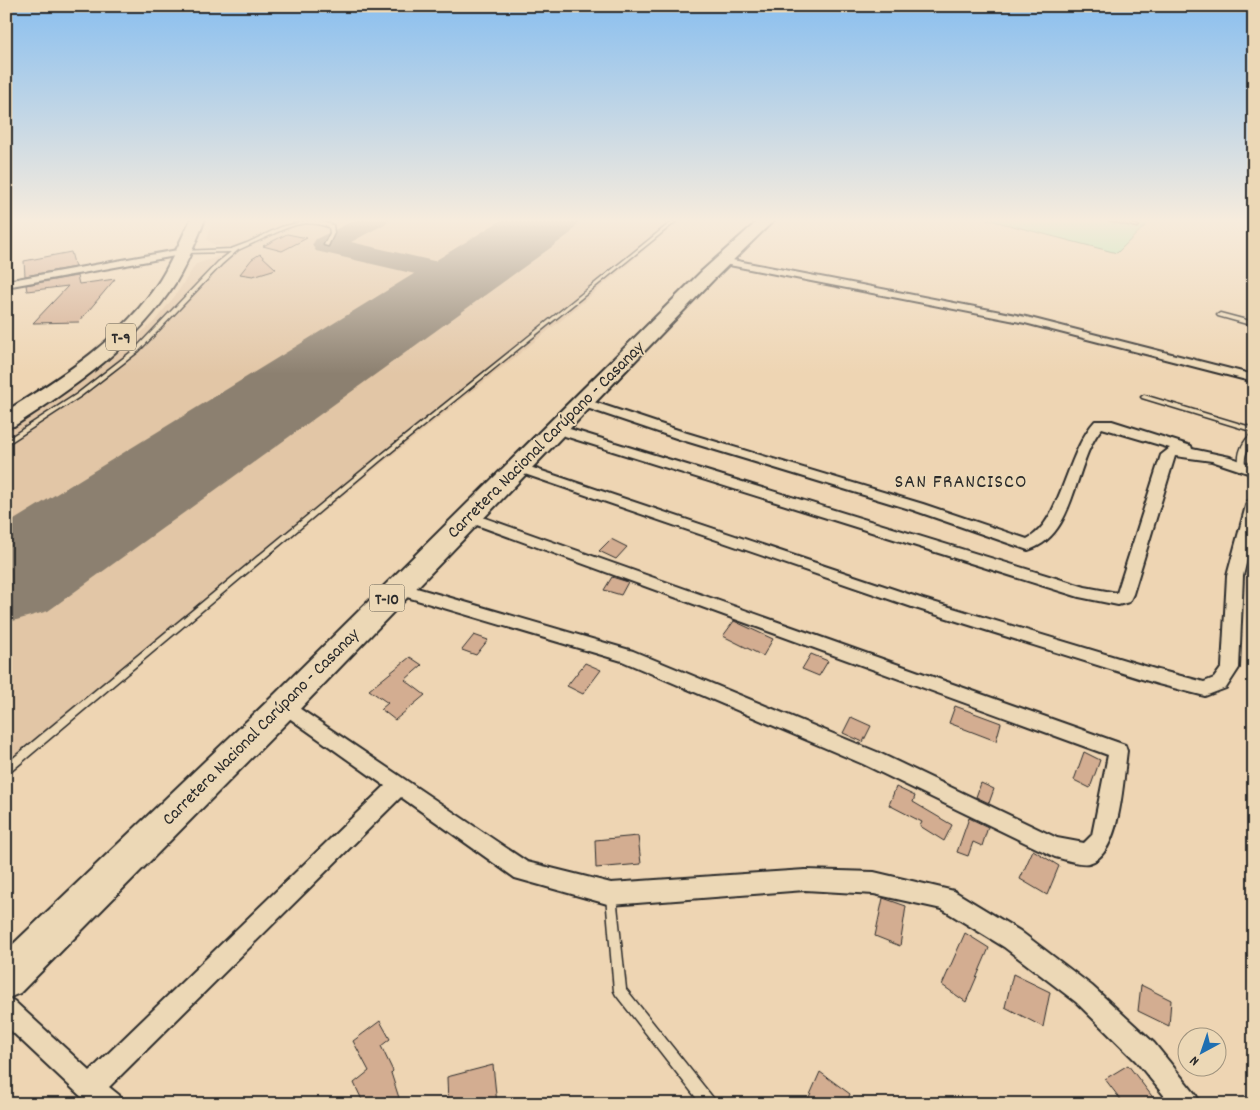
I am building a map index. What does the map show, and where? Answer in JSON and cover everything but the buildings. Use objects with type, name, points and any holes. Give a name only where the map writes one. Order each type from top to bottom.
[{"type":"highway","name":"T-9","points":[[6,408],[78,359],[112,329],[161,271]]},
{"type":"highway","name":"T-9","points":[[6,421],[88,365],[126,332],[168,282],[171,271]]},
{"type":"highway","name":"Carretera Nacional Carúpano - Casanay","points":[[6,979],[284,704],[396,588],[712,271]]},
{"type":"street","points":[[7,285],[79,271]]},
{"type":"street","points":[[772,271],[1026,320],[1254,379]]},
{"type":"street","points":[[582,402],[683,436],[918,507],[1028,545],[1044,535],[1055,518],[1082,450],[1100,424],[1108,424],[1172,443],[1198,455]]},
{"type":"street","points":[[556,428],[1085,593],[1118,599],[1123,598],[1125,594],[1168,455],[1175,451],[1248,468]]},
{"type":"street","points":[[518,467],[918,603],[1158,677],[1205,689],[1220,682],[1230,668],[1235,576],[1254,502]]},
{"type":"street","points":[[396,588],[627,656],[870,758],[1055,847],[1087,854],[1101,841],[1107,820],[1118,751],[468,517]]},
{"type":"street","points":[[284,704],[522,871],[611,894],[805,880],[874,883],[946,899],[1012,938],[1084,994],[1145,1052],[1187,1104]]},
{"type":"street","points":[[90,1088],[400,785]]},
{"type":"street","points":[[6,1009],[90,1088],[110,1104]]},
{"type":"lane","points":[[6,443],[79,395],[137,350],[213,271]]},
{"type":"lane","points":[[6,770],[371,466],[613,271]]},
{"type":"lane","points":[[1220,315],[1254,324]]},
{"type":"lane","points":[[1144,397],[1254,430]]},
{"type":"lane","points":[[1248,468],[1240,457],[1242,450],[1254,434]]},
{"type":"lane","points":[[611,894],[620,991],[709,1104]]},
{"type":"shaded area","points":[[192,271],[620,271],[376,468],[6,778],[6,433],[74,388],[153,323],[175,296]]},
{"type":"taxiway","points":[[440,271],[463,276]]},
{"type":"runway","points":[[6,581],[470,271]]},
{"type":"district","name":"SAN FRANCISCO","points":[[961,480]]}]
